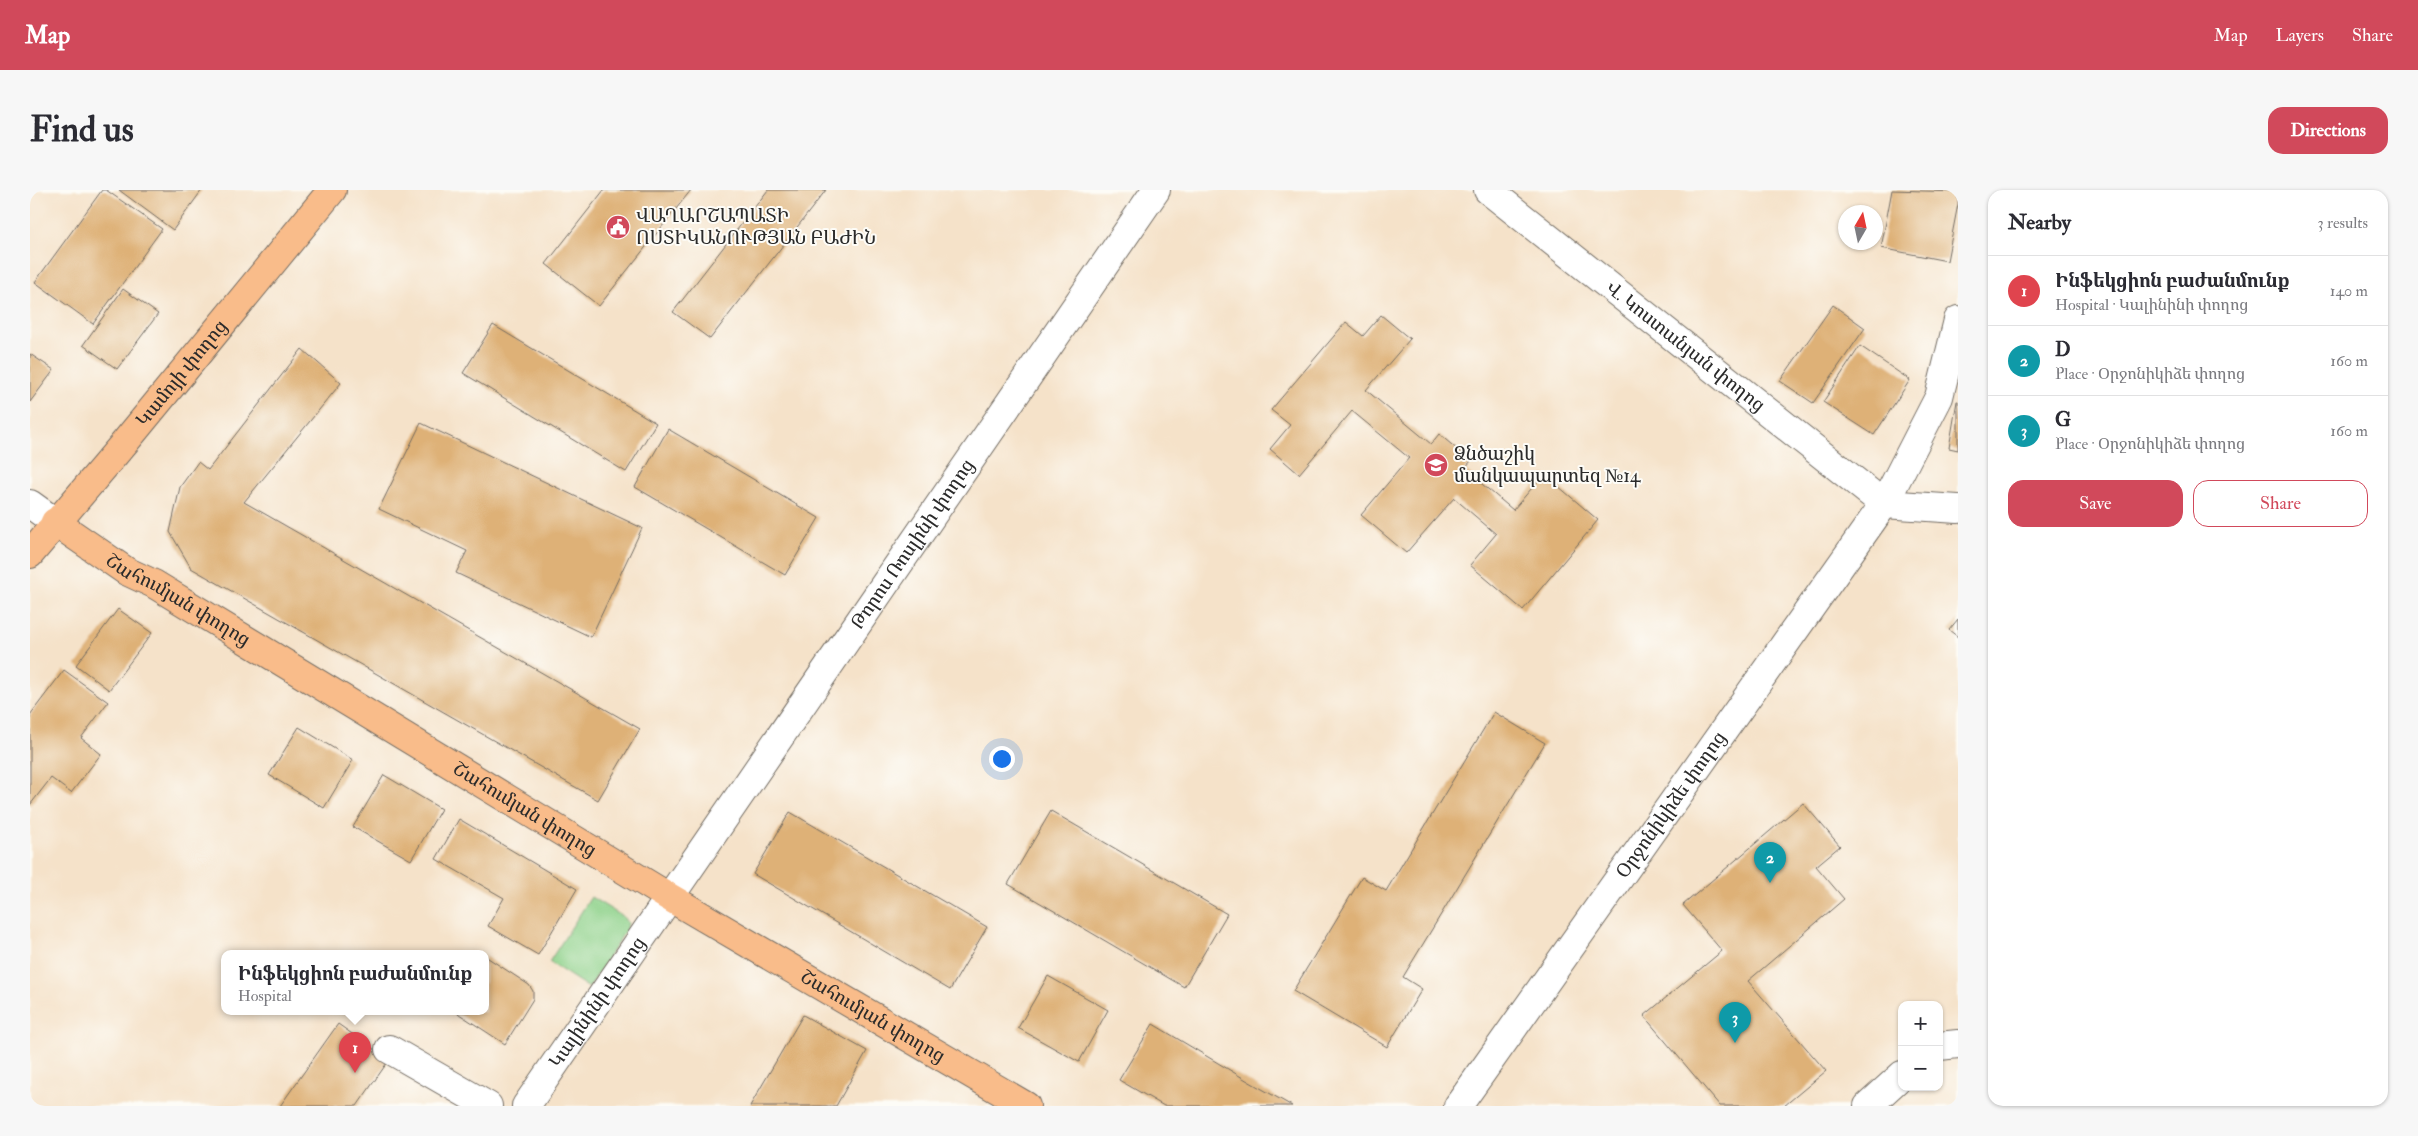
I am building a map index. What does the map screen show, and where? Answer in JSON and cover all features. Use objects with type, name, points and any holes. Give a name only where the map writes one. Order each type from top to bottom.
[{"type":"main road","name":"Կամոյի փողոց","points":[[30,554],[55,522],[126,442],[332,190]]},
{"type":"main road","name":"Շահումյան փողոց","points":[[55,522],[126,572],[154,584],[669,897],[1026,1106]]},
{"type":"street","name":"Թորոս Ռոսլինի փողոց","points":[[669,897],[1156,190]]},
{"type":"street","name":"Վ. Կոստանյան փողոց","points":[[1488,190],[1884,504]]},
{"type":"street","name":"Օրջոնիկիձե փողոց","points":[[1458,1106],[1884,504],[1939,397],[1958,320]]},
{"type":"street","name":"Շահումյան փողոց","points":[[30,504],[55,522]]},
{"type":"street","points":[[1884,504],[1958,509]]},
{"type":"street","name":"Կալինինի փողոց","points":[[526,1106],[669,897]]},
{"type":"street","points":[[1943,1046],[1958,1044]]},
{"type":"street","points":[[389,1049],[488,1106]]},
{"type":"street","points":[[1868,1106],[1898,1079]]},
{"type":"green space","points":[[591,897],[625,918],[628,923],[627,928],[589,988],[549,962]]},
{"type":"building","points":[[102,190],[106,190],[162,229],[93,324],[35,282]]},
{"type":"building","points":[[119,190],[202,190],[173,230]]},
{"type":"building","name":"ՎԱՂԱՐՇԱՊԱՏԻ ՈՍՏԻԿԱՆՈՒԹՅԱՆ ԲԱԺԻՆ","points":[[604,190],[691,190],[599,306],[546,264]]},
{"type":"building","points":[[768,190],[826,190],[710,339],[673,312]]},
{"type":"building","points":[[1892,190],[1958,192],[1958,204],[1947,261],[1883,248],[1883,237]]},
{"type":"building","points":[[123,289],[158,314],[117,369],[83,345]]},
{"type":"building","points":[[1833,305],[1865,328],[1813,403],[1780,381]]},
{"type":"building","name":"Ձնծաշիկ մանկապարտեզ №14","points":[[1381,315],[1410,339],[1366,390],[1431,444],[1439,434],[1471,461],[1464,469],[1513,510],[1544,474],[1598,520],[1523,610],[1470,565],[1496,534],[1454,498],[1406,553],[1361,515],[1409,458],[1352,411],[1299,474],[1270,449],[1290,425],[1271,410],[1346,322],[1363,336]]},
{"type":"building","points":[[493,325],[656,423],[626,472],[463,373]]},
{"type":"building","points":[[1860,346],[1910,380],[1874,435],[1823,402]]},
{"type":"building","points":[[302,349],[341,383],[244,502],[640,729],[598,800],[191,568],[170,532],[180,487],[198,462],[208,470]]},
{"type":"building","points":[[30,354],[54,370],[30,402]]},
{"type":"building","points":[[1958,401],[1958,450],[1949,448]]},
{"type":"building","points":[[421,423],[642,528],[591,637],[456,573],[467,551],[379,509]]},
{"type":"building","points":[[668,429],[819,518],[785,575],[635,487]]},
{"type":"building","points":[[118,609],[152,633],[109,690],[76,665]]},
{"type":"building","points":[[1958,619],[1958,637],[1949,630]]},
{"type":"building","points":[[64,670],[108,702],[81,738],[101,754],[71,793],[51,778],[30,805],[30,715]]},
{"type":"building","points":[[1494,712],[1545,743],[1403,977],[1422,989],[1387,1047],[1293,991],[1362,877],[1386,891]]},
{"type":"building","points":[[299,727],[353,760],[324,808],[269,775]]},
{"type":"building","points":[[384,775],[441,809],[411,860],[353,827]]},
{"type":"building","points":[[1803,803],[1840,846],[1816,866],[1844,899],[1748,981],[1826,1071],[1784,1106],[1720,1106],[1644,1016],[1722,951],[1683,905]]},
{"type":"building","points":[[1051,811],[1227,914],[1184,987],[1008,884]]},
{"type":"building","points":[[790,812],[987,927],[950,990],[753,874]]},
{"type":"building","points":[[459,819],[577,889],[538,955],[488,926],[504,898],[436,859]]},
{"type":"building","points":[[489,959],[529,985],[533,991],[533,999],[505,1044],[461,1015],[489,1015]]},
{"type":"building","points":[[1048,976],[1108,1010],[1079,1062],[1018,1028]]},
{"type":"building","points":[[803,1015],[867,1051],[836,1106],[750,1106]]},
{"type":"building","points":[[338,1024],[389,1060],[357,1106],[280,1106]]},
{"type":"building","points":[[1153,1024],[1292,1106],[1164,1106],[1119,1080]]},
{"type":"place","name":"ՎԱՂԱՐՇԱՊԱՏԻ ՈՍՏԻԿԱՆՈՒԹՅԱՆ ԲԱԺԻՆ","points":[[618,227]]},
{"type":"place","name":"Ձնծաշիկ մանկապարտեզ №14","points":[[1436,465]]},
{"type":"place","name":"D","points":[[1770,883]]},
{"type":"place","name":"G","points":[[1735,1043]]},
{"type":"place","name":"Ինֆեկցիոն բաժանմունք","points":[[355,1073]]}]
